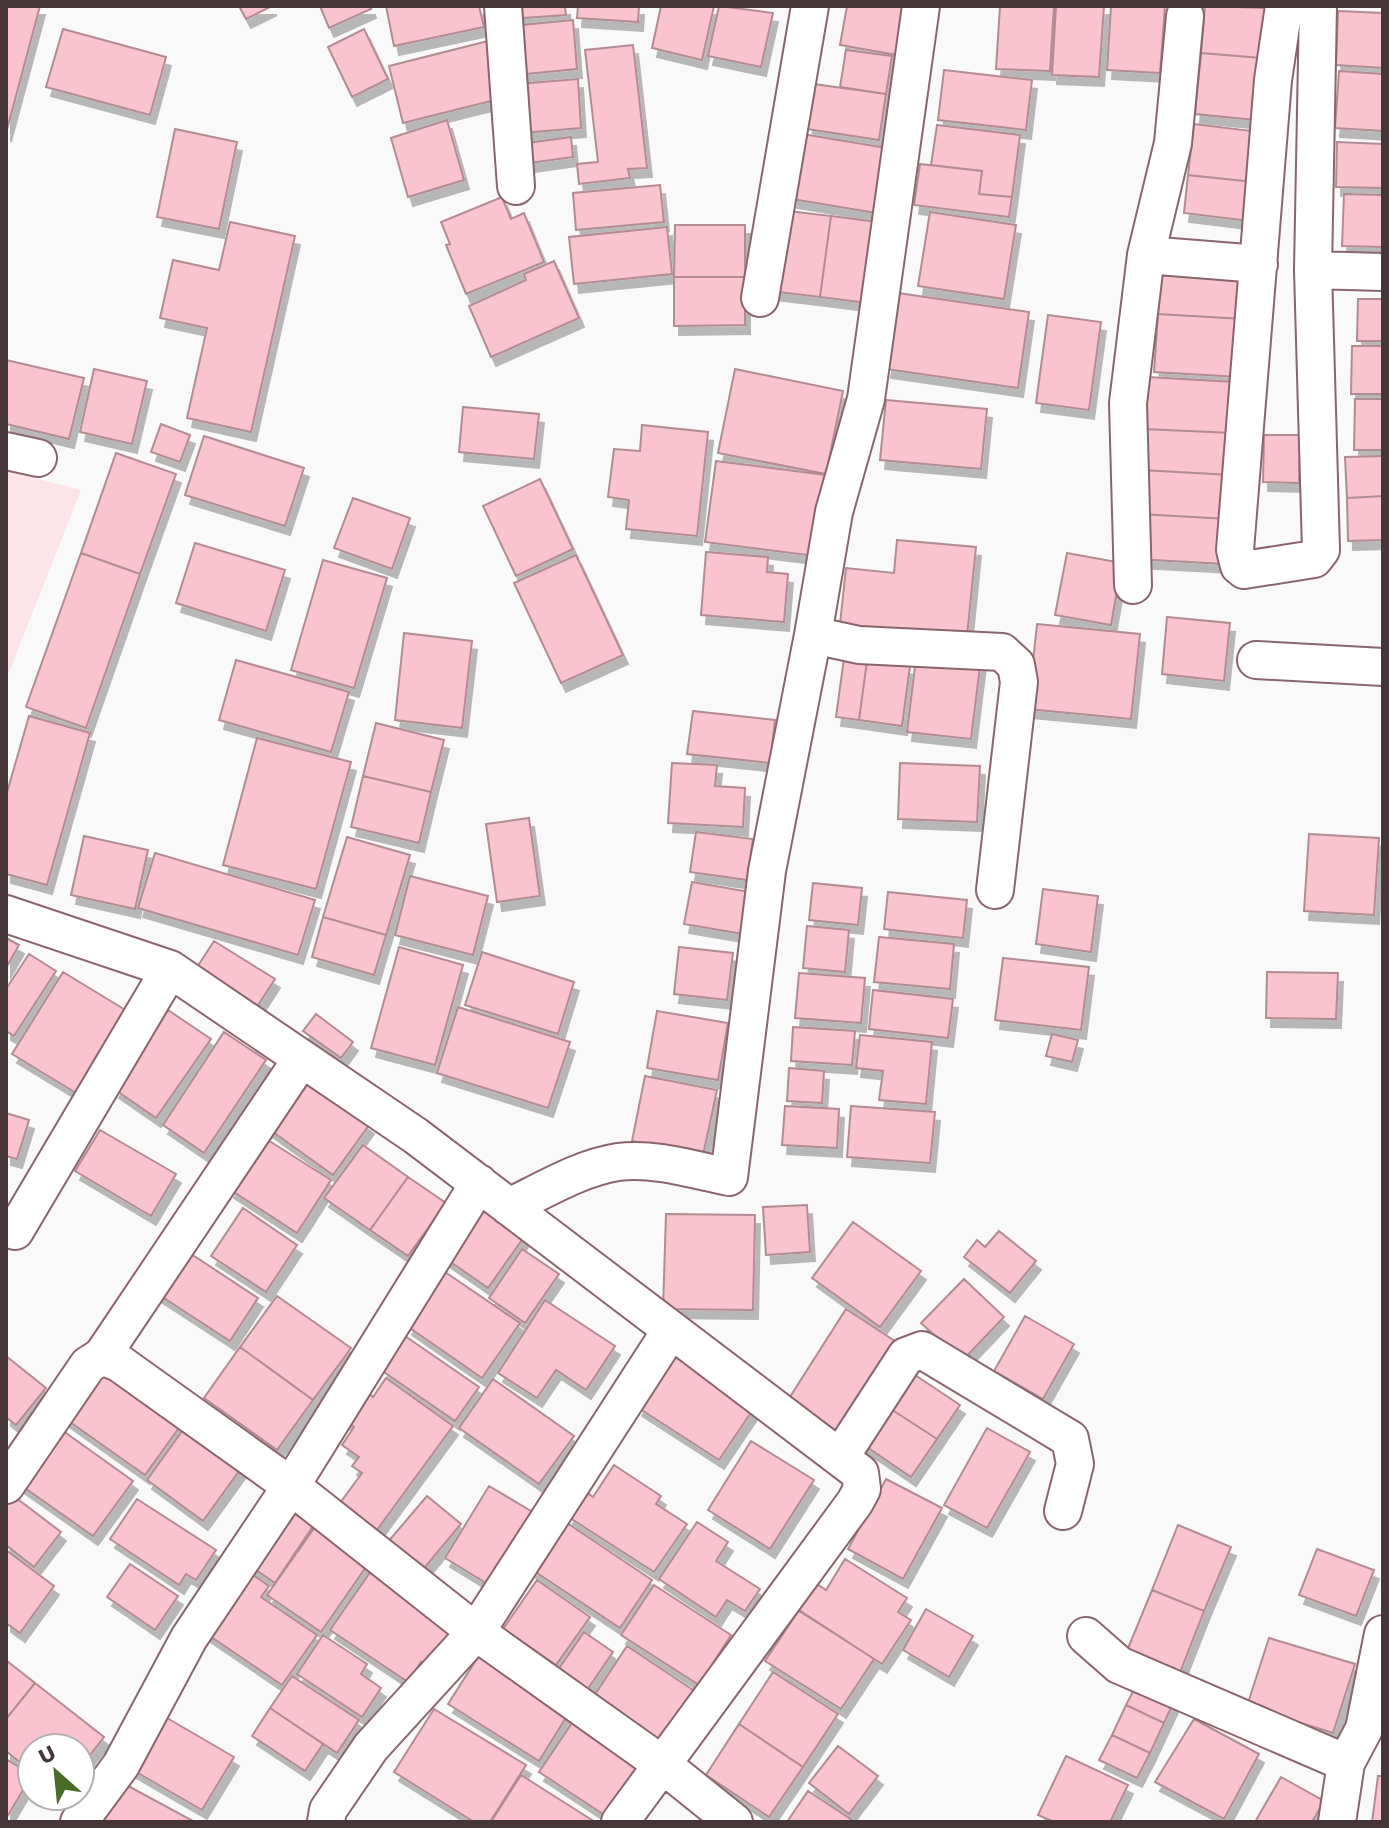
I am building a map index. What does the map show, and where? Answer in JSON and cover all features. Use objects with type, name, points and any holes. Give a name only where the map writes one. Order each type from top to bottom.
[{"type":"street","points":[[503,6],[516,186]]},
{"type":"street","points":[[760,298],[810,6]]},
{"type":"street","points":[[509,1207],[573,1176],[619,1162],[677,1166],[729,1177],[767,871],[834,512],[866,399],[921,6]]},
{"type":"street","points":[[1284,6],[1273,80],[1235,550],[1239,566],[1244,570],[1314,559],[1321,550],[1313,270],[1318,6]]},
{"type":"street","points":[[1133,585],[1128,403],[1146,255],[1173,143],[1185,16]]},
{"type":"street","points":[[1146,255],[1259,264]]},
{"type":"street","points":[[1313,270],[1383,272]]},
{"type":"street","points":[[813,635],[859,645],[1002,652],[1016,665],[1019,682],[995,890]]},
{"type":"street","points":[[1256,660],[1383,667]]},
{"type":"street","points":[[6,914],[170,969],[300,1061],[416,1136],[860,1473],[862,1489],[855,1502],[620,1822]]},
{"type":"street","points":[[9,1235],[170,969]]},
{"type":"street","points":[[6,1485],[88,1365],[102,1356],[300,1061]]},
{"type":"street","points":[[79,1822],[121,1765],[189,1638],[291,1486],[479,1183]]},
{"type":"street","points":[[326,1822],[328,1810],[371,1747],[476,1632],[671,1330]]},
{"type":"street","points":[[841,1456],[906,1356],[911,1351],[922,1350],[1070,1439],[1075,1464],[1063,1511]]},
{"type":"street","points":[[102,1356],[154,1385],[291,1486],[476,1632],[663,1765],[734,1822]]},
{"type":"street","points":[[1337,1822],[1346,1763],[1374,1731],[1383,1634]]},
{"type":"street","points":[[1086,1636],[1119,1665],[1346,1763]]},
{"type":"shaded area","points":[[6,471],[81,490],[6,680]]},
{"type":"building","points":[[6,6],[40,6],[6,133]]},
{"type":"building","points":[[239,6],[272,6],[246,19]]},
{"type":"building","points":[[320,6],[370,6],[371,9],[329,28]]},
{"type":"building","points":[[386,6],[479,6],[484,27],[394,46]]},
{"type":"building","points":[[508,6],[565,6],[566,15],[509,19]]},
{"type":"building","points":[[578,6],[639,6],[638,22],[577,18]]},
{"type":"building","points":[[661,6],[714,6],[702,60],[652,48]]},
{"type":"building","points":[[719,6],[773,13],[761,67],[708,56]]},
{"type":"building","points":[[847,6],[906,6],[897,55],[840,45]]},
{"type":"building","points":[[1000,6],[1054,6],[1050,71],[996,69]]},
{"type":"building","points":[[1056,6],[1104,6],[1099,77],[1052,75]]},
{"type":"building","points":[[1111,6],[1165,6],[1160,73],[1107,70]]},
{"type":"building","points":[[1205,6],[1265,8],[1261,58],[1201,53]]},
{"type":"building","points":[[1338,11],[1383,13],[1383,68],[1336,65]]},
{"type":"building","points":[[573,20],[577,69],[515,75],[511,26]]},
{"type":"building","points":[[63,29],[166,57],[150,115],[46,87]]},
{"type":"building","points":[[364,29],[388,79],[352,97],[328,47]]},
{"type":"building","points":[[492,40],[507,97],[403,123],[389,66]]},
{"type":"building","points":[[633,45],[647,168],[628,169],[630,178],[579,184],[577,164],[598,162],[585,50]]},
{"type":"building","points":[[846,50],[892,56],[886,94],[840,87]]},
{"type":"building","points":[[1201,53],[1261,58],[1255,120],[1195,114]]},
{"type":"building","points":[[944,70],[1032,80],[1026,130],[938,120]]},
{"type":"building","points":[[1339,71],[1383,74],[1383,131],[1335,128]]},
{"type":"building","points":[[578,79],[581,128],[521,133],[518,84]]},
{"type":"building","points":[[814,84],[886,94],[879,140],[807,129]]},
{"type":"building","points":[[447,120],[464,180],[408,197],[391,138]]},
{"type":"building","points":[[1194,124],[1260,132],[1253,182],[1188,175]]},
{"type":"building","points":[[937,125],[1020,135],[1012,197],[979,194],[982,171],[931,165]]},
{"type":"building","points":[[175,129],[237,142],[219,229],[157,217]]},
{"type":"building","points":[[802,134],[893,149],[882,214],[792,199]]},
{"type":"building","points":[[571,137],[573,157],[522,164],[520,144]]},
{"type":"building","points":[[1337,142],[1383,144],[1383,188],[1336,187]]},
{"type":"building","points":[[920,164],[982,171],[979,194],[1012,197],[1009,217],[914,205]]},
{"type":"building","points":[[1188,175],[1253,182],[1249,221],[1184,213]]},
{"type":"building","points":[[660,185],[664,222],[576,230],[573,193]]},
{"type":"building","points":[[1344,194],[1383,195],[1383,247],[1342,246]]},
{"type":"building","points":[[502,197],[511,219],[524,213],[544,262],[466,294],[446,245],[450,244],[441,222]]},
{"type":"building","points":[[780,210],[831,216],[820,297],[770,291]]},
{"type":"building","points":[[930,212],[1016,225],[1004,299],[918,286]]},
{"type":"building","points":[[831,216],[886,223],[875,304],[820,297]]},
{"type":"building","points":[[230,222],[295,236],[251,432],[187,418],[207,328],[160,318],[173,260],[219,270]]},
{"type":"building","points":[[675,225],[745,225],[745,277],[674,277]]},
{"type":"building","points":[[667,227],[672,274],[574,284],[569,237]]},
{"type":"building","points":[[554,261],[579,318],[491,357],[469,306],[526,280],[524,274]]},
{"type":"building","points":[[1161,271],[1246,276],[1243,319],[1158,314]]},
{"type":"building","points":[[674,277],[745,277],[745,325],[674,326]]},
{"type":"building","points":[[898,293],[1029,312],[1018,388],[886,369]]},
{"type":"building","points":[[1358,299],[1383,299],[1383,341],[1357,341]]},
{"type":"building","points":[[1158,314],[1243,319],[1239,377],[1154,372]]},
{"type":"building","points":[[1048,315],[1101,322],[1089,410],[1036,403]]},
{"type":"building","points":[[1352,346],[1383,346],[1383,394],[1351,394]]},
{"type":"building","points":[[6,360],[84,378],[69,439],[6,424]]},
{"type":"building","points":[[94,369],[147,381],[132,444],[80,432]]},
{"type":"building","points":[[735,369],[843,391],[826,474],[718,453]]},
{"type":"building","points":[[1147,377],[1235,382],[1233,433],[1143,429]]},
{"type":"building","points":[[1355,399],[1383,399],[1383,450],[1354,450]]},
{"type":"building","points":[[886,400],[987,409],[981,469],[880,460]]},
{"type":"building","points":[[463,407],[539,414],[534,459],[459,452]]},
{"type":"building","points":[[161,424],[190,435],[180,462],[151,452]]},
{"type":"building","points":[[642,425],[708,432],[697,536],[626,529],[629,500],[608,497],[614,449],[640,451]]},
{"type":"building","points":[[1143,429],[1233,433],[1231,475],[1142,470]]},
{"type":"building","points":[[1264,435],[1300,435],[1299,483],[1263,482]]},
{"type":"building","points":[[204,436],[304,468],[285,526],[185,495]]},
{"type":"building","points":[[116,453],[176,474],[140,574],[81,553]]},
{"type":"building","points":[[1383,456],[1383,496],[1347,498],[1345,457]]},
{"type":"building","points":[[716,461],[826,475],[815,556],[705,542]]},
{"type":"building","points":[[1142,470],[1231,475],[1228,519],[1139,514]]},
{"type":"building","points":[[540,479],[573,549],[516,576],[483,506]]},
{"type":"building","points":[[1383,496],[1383,540],[1348,541],[1347,498]]},
{"type":"building","points":[[353,498],[410,518],[392,569],[334,548]]},
{"type":"building","points":[[1139,514],[1228,519],[1225,564],[1136,559]]},
{"type":"building","points":[[897,540],[976,547],[967,636],[840,624],[846,568],[894,573]]},
{"type":"building","points":[[195,543],[285,570],[266,631],[176,603]]},
{"type":"building","points":[[706,552],[768,557],[767,572],[788,574],[784,622],[701,615]]},
{"type":"building","points":[[81,553],[140,574],[86,728],[26,707]]},
{"type":"building","points":[[1067,553],[1122,563],[1111,625],[1055,615]]},
{"type":"building","points":[[576,555],[623,655],[561,683],[514,583]]},
{"type":"building","points":[[323,560],[387,578],[354,688],[291,670]]},
{"type":"building","points":[[1167,617],[1230,623],[1224,681],[1162,674]]},
{"type":"building","points":[[1037,624],[1140,634],[1131,719],[1028,709]]},
{"type":"building","points":[[404,633],[472,641],[462,728],[395,720]]},
{"type":"building","points":[[917,650],[981,658],[971,739],[907,732]]},
{"type":"building","points":[[844,658],[867,661],[859,720],[836,717]]},
{"type":"building","points":[[236,660],[349,692],[331,752],[219,720]]},
{"type":"building","points":[[867,661],[910,666],[902,726],[859,720]]},
{"type":"building","points":[[693,711],[775,720],[770,763],[687,754]]},
{"type":"building","points":[[29,716],[90,733],[47,885],[6,874],[6,796]]},
{"type":"building","points":[[376,723],[444,740],[431,792],[363,776]]},
{"type":"building","points":[[257,738],[351,762],[316,889],[223,865]]},
{"type":"building","points":[[672,763],[717,765],[715,786],[745,788],[743,827],[668,823]]},
{"type":"building","points":[[900,763],[980,766],[977,822],[898,819]]},
{"type":"building","points":[[363,776],[431,792],[419,843],[351,827]]},
{"type":"building","points":[[529,818],[540,896],[497,902],[486,824]]},
{"type":"building","points":[[696,832],[753,839],[747,880],[690,872]]},
{"type":"building","points":[[1309,834],[1379,838],[1374,915],[1304,911]]},
{"type":"building","points":[[84,836],[148,850],[135,909],[71,895]]},
{"type":"building","points":[[347,837],[410,855],[386,935],[323,917]]},
{"type":"building","points":[[155,853],[315,900],[298,955],[138,908]]},
{"type":"building","points":[[410,876],[488,896],[473,955],[395,935]]},
{"type":"building","points":[[692,882],[750,892],[743,934],[684,924]]},
{"type":"building","points":[[813,883],[862,888],[858,925],[809,920]]},
{"type":"building","points":[[1043,889],[1098,896],[1091,952],[1036,944]]},
{"type":"building","points":[[888,892],[967,900],[963,938],[884,929]]},
{"type":"building","points":[[323,917],[386,935],[374,975],[312,957]]},
{"type":"building","points":[[807,926],[849,930],[845,972],[803,968]]},
{"type":"building","points":[[879,937],[954,944],[950,989],[874,982]]},
{"type":"building","points":[[6,938],[19,945],[6,968]]},
{"type":"building","points":[[214,941],[275,979],[253,1013],[192,975]]},
{"type":"building","points":[[399,947],[463,965],[435,1065],[371,1048]]},
{"type":"building","points":[[679,947],[733,953],[727,1000],[674,994]]},
{"type":"building","points":[[482,952],[574,982],[558,1034],[465,1005]]},
{"type":"building","points":[[29,954],[56,971],[14,1036],[6,1031],[6,989]]},
{"type":"building","points":[[1003,958],[1089,967],[1081,1030],[995,1020]]},
{"type":"building","points":[[63,972],[132,1014],[81,1096],[12,1054]]},
{"type":"building","points":[[1267,972],[1338,973],[1336,1019],[1266,1018]]},
{"type":"building","points":[[799,973],[865,978],[861,1023],[795,1018]]},
{"type":"building","points":[[873,990],[953,999],[948,1038],[869,1029]]},
{"type":"building","points":[[458,1007],[570,1042],[548,1108],[437,1073]]},
{"type":"building","points":[[168,1010],[211,1039],[156,1118],[114,1089]]},
{"type":"building","points":[[657,1011],[728,1023],[718,1080],[647,1068]]},
{"type":"building","points":[[316,1014],[353,1042],[341,1058],[303,1031]]},
{"type":"building","points":[[793,1027],[855,1031],[852,1065],[791,1061]]},
{"type":"building","points":[[224,1032],[266,1060],[204,1153],[163,1125]]},
{"type":"building","points":[[1052,1034],[1078,1040],[1072,1062],[1046,1056]]},
{"type":"building","points":[[860,1035],[932,1042],[926,1104],[879,1100],[883,1071],[856,1068]]},
{"type":"building","points":[[789,1068],[824,1071],[822,1103],[787,1101]]},
{"type":"building","points":[[645,1076],[717,1090],[703,1155],[632,1141]]},
{"type":"building","points":[[301,1077],[369,1125],[333,1175],[266,1127]]},
{"type":"building","points":[[785,1106],[839,1109],[837,1148],[782,1145]]},
{"type":"building","points":[[851,1106],[935,1112],[930,1163],[847,1157]]},
{"type":"building","points":[[6,1113],[29,1120],[17,1159],[6,1156]]},
{"type":"building","points":[[100,1130],[176,1174],[151,1216],[75,1171]]},
{"type":"building","points":[[263,1137],[331,1180],[297,1233],[229,1189]]},
{"type":"building","points":[[363,1145],[408,1177],[370,1230],[324,1198]]},
{"type":"building","points":[[408,1177],[446,1203],[408,1256],[370,1230]]},
{"type":"building","points":[[478,1205],[524,1237],[488,1288],[442,1256]]},
{"type":"building","points":[[807,1205],[810,1252],[766,1255],[763,1207]]},
{"type":"building","points":[[243,1208],[297,1245],[266,1292],[211,1256]]},
{"type":"building","points":[[666,1214],[755,1215],[753,1310],[663,1309]]},
{"type":"building","points":[[853,1222],[921,1271],[880,1327],[812,1278]]},
{"type":"building","points":[[999,1231],[1036,1261],[1010,1293],[964,1257],[977,1240],[985,1247]]},
{"type":"building","points":[[179,1246],[258,1298],[230,1341],[150,1289]]},
{"type":"building","points":[[522,1249],[559,1274],[525,1323],[489,1298]]},
{"type":"building","points":[[445,1272],[520,1323],[482,1378],[407,1326]]},
{"type":"building","points":[[964,1279],[1004,1317],[962,1361],[921,1323]]},
{"type":"building","points":[[277,1296],[351,1348],[313,1400],[240,1347]]},
{"type":"building","points":[[545,1300],[615,1346],[586,1390],[556,1370],[537,1398],[498,1373]]},
{"type":"building","points":[[846,1309],[901,1345],[843,1435],[788,1400]]},
{"type":"building","points":[[1025,1316],[1074,1344],[1043,1399],[994,1371]]},
{"type":"building","points":[[405,1336],[479,1387],[455,1421],[381,1370]]},
{"type":"building","points":[[240,1347],[313,1400],[277,1450],[204,1398]]},
{"type":"building","points":[[672,1355],[754,1408],[719,1460],[637,1407]]},
{"type":"building","points":[[6,1356],[46,1388],[16,1425],[6,1417]]},
{"type":"building","points":[[95,1365],[181,1425],[145,1475],[60,1415]]},
{"type":"building","points":[[903,1367],[960,1405],[937,1439],[880,1402]]},
{"type":"building","points":[[386,1378],[453,1426],[377,1530],[340,1503],[362,1473],[352,1466],[359,1457],[342,1445],[354,1427],[342,1418],[363,1389],[373,1397]]},
{"type":"building","points":[[493,1379],[574,1436],[539,1484],[459,1428]]},
{"type":"building","points":[[880,1402],[937,1439],[911,1477],[855,1439]]},
{"type":"building","points":[[52,1423],[133,1481],[93,1536],[12,1479]]},
{"type":"building","points":[[185,1427],[242,1467],[203,1521],[147,1480]]},
{"type":"building","points":[[987,1428],[1030,1452],[987,1528],[944,1505]]},
{"type":"building","points":[[751,1441],[814,1480],[770,1549],[708,1510]]},
{"type":"building","points":[[614,1465],[661,1496],[656,1504],[687,1524],[654,1572],[567,1516],[585,1491],[593,1497]]},
{"type":"building","points":[[886,1479],[942,1508],[903,1579],[848,1549]]},
{"type":"building","points":[[489,1486],[536,1514],[491,1586],[445,1558]]},
{"type":"building","points":[[11,1494],[61,1532],[34,1567],[6,1545],[6,1501]]},
{"type":"building","points":[[427,1496],[461,1524],[421,1572],[387,1543]]},
{"type":"building","points":[[137,1499],[216,1550],[196,1580],[186,1574],[179,1585],[110,1539]]},
{"type":"building","points":[[282,1505],[313,1526],[275,1583],[243,1561]]},
{"type":"building","points":[[564,1521],[652,1580],[620,1628],[531,1569]]},
{"type":"building","points":[[697,1522],[728,1542],[716,1561],[760,1589],[745,1611],[727,1600],[716,1617],[659,1579]]},
{"type":"building","points":[[1178,1525],[1231,1547],[1204,1611],[1152,1590]]},
{"type":"building","points":[[315,1527],[368,1564],[321,1632],[267,1595]]},
{"type":"building","points":[[1317,1549],[1374,1570],[1356,1616],[1299,1595]]},
{"type":"building","points":[[6,1550],[54,1586],[20,1633],[6,1623]]},
{"type":"building","points":[[845,1559],[907,1598],[898,1612],[911,1620],[882,1664],[793,1607],[811,1580],[826,1590]]},
{"type":"building","points":[[130,1564],[178,1596],[155,1630],[107,1597]]},
{"type":"building","points":[[240,1566],[269,1586],[261,1597],[317,1635],[282,1685],[198,1628]]},
{"type":"building","points":[[371,1571],[457,1630],[431,1669],[421,1662],[408,1682],[330,1630]]},
{"type":"building","points":[[537,1580],[590,1617],[556,1665],[503,1629]]},
{"type":"building","points":[[654,1585],[731,1635],[699,1685],[621,1635]]},
{"type":"building","points":[[1152,1590],[1204,1611],[1177,1680],[1124,1658]]},
{"type":"building","points":[[926,1609],[973,1636],[949,1677],[903,1650]]},
{"type":"building","points":[[799,1610],[874,1659],[841,1709],[765,1661]]},
{"type":"building","points":[[584,1632],[613,1652],[585,1693],[556,1673]]},
{"type":"building","points":[[323,1635],[367,1664],[361,1674],[381,1688],[362,1717],[297,1674]]},
{"type":"building","points":[[1269,1638],[1355,1664],[1333,1733],[1247,1706]]},
{"type":"building","points":[[627,1646],[696,1692],[659,1748],[590,1702]]},
{"type":"building","points":[[480,1654],[570,1711],[539,1761],[448,1704]]},
{"type":"building","points":[[6,1662],[35,1683],[6,1719]]},
{"type":"building","points":[[773,1672],[838,1714],[803,1767],[739,1724]]},
{"type":"building","points":[[292,1676],[359,1720],[337,1753],[270,1708]]},
{"type":"building","points":[[1138,1682],[1175,1699],[1164,1723],[1126,1705]]},
{"type":"building","points":[[35,1683],[104,1737],[96,1747],[96,1732],[16,1732],[16,1759],[6,1751],[6,1719]]},
{"type":"building","points":[[1126,1705],[1164,1723],[1150,1753],[1112,1735]]},
{"type":"building","points":[[270,1708],[323,1744],[305,1771],[252,1736]]},
{"type":"building","points":[[434,1709],[526,1765],[490,1822],[474,1822],[394,1772]]},
{"type":"building","points":[[162,1715],[234,1757],[202,1810],[131,1769]]},
{"type":"building","points":[[1194,1719],[1259,1754],[1224,1819],[1155,1782]]},
{"type":"building","points":[[574,1720],[640,1764],[606,1816],[539,1772]]},
{"type":"building","points":[[739,1724],[803,1767],[769,1817],[706,1775]]},
{"type":"building","points":[[1112,1735],[1150,1753],[1137,1778],[1099,1760]]},
{"type":"building","points":[[838,1746],[878,1776],[849,1814],[809,1783]]},
{"type":"building","points":[[1066,1756],[1128,1785],[1110,1822],[1054,1822],[1038,1815]]},
{"type":"building","points":[[6,1759],[16,1765],[16,1802],[6,1816]]},
{"type":"building","points":[[521,1775],[592,1820],[591,1822],[491,1822]]},
{"type":"building","points":[[1378,1776],[1383,1776],[1383,1822],[1372,1822]]},
{"type":"building","points":[[1281,1777],[1324,1801],[1312,1822],[1255,1822]]},
{"type":"building","points":[[119,1781],[193,1821],[97,1822]]},
{"type":"building","points":[[808,1791],[855,1822],[787,1822]]}]
